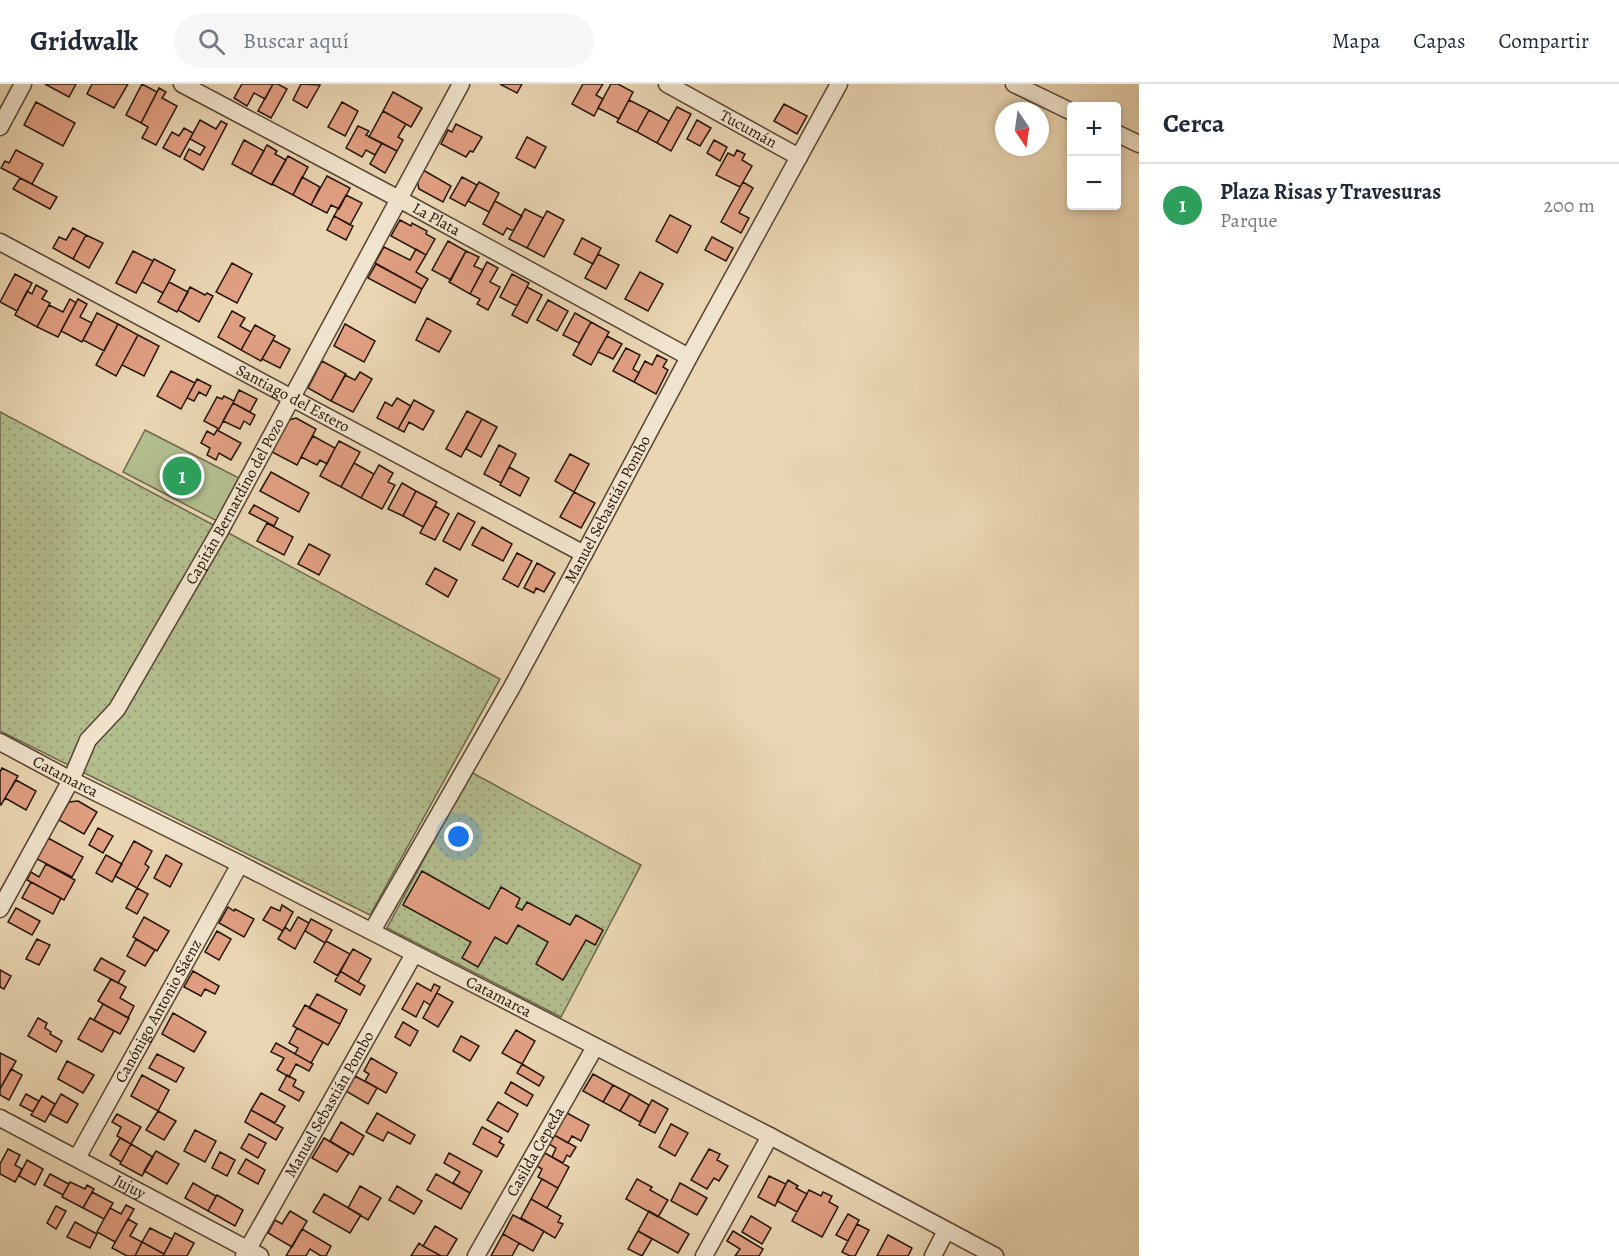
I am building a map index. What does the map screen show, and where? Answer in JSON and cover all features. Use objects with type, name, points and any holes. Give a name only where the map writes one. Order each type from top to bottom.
[{"type":"street","points":[[0,127],[23,84]]},
{"type":"street","name":"La Plata","points":[[182,84],[689,357]]},
{"type":"street","name":"Capitán Bernardino del Pozo","points":[[0,909],[71,780],[88,740],[117,709],[221,528],[461,84]]},
{"type":"street","name":"Tucumán","points":[[667,84],[799,157]]},
{"type":"street","name":"Manuel Sebastián Pombo","points":[[372,931],[512,687],[839,84]]},
{"type":"street","points":[[1014,84],[1067,110]]},
{"type":"street","points":[[1121,136],[1139,144]]},
{"type":"street","name":"Santiago del Estero","points":[[0,242],[584,554]]},
{"type":"street","name":"Catamarca","points":[[0,742],[770,1136],[995,1256]]},
{"type":"street","name":"Canónigo Antonio Sáenz","points":[[77,1158],[240,864]]},
{"type":"street","name":"Manuel Sebastián Pombo","points":[[251,1254],[414,954]]},
{"type":"street","name":"Casilda Cepeda","points":[[476,1256],[595,1047]]},
{"type":"street","name":"Jujuy","points":[[0,1118],[251,1254]]},
{"type":"street","points":[[704,1256],[770,1136]]},
{"type":"street","points":[[933,1256],[946,1231]]},
{"type":"green space","points":[[0,412],[500,679],[370,915],[0,731]]},
{"type":"green space","points":[[145,430],[241,479],[219,522],[123,472]]},
{"type":"green space","points":[[471,772],[641,865],[561,1017],[387,928]]},
{"type":"building","points":[[45,84],[76,84],[69,97]]},
{"type":"building","points":[[92,84],[128,84],[114,108],[87,94]]},
{"type":"building","points":[[142,84],[157,92],[141,123],[126,115]]},
{"type":"building","points":[[242,84],[273,84],[265,99],[254,93],[247,106],[234,98]]},
{"type":"building","points":[[273,84],[287,89],[271,118],[258,111]]},
{"type":"building","points":[[301,84],[320,85],[307,108],[293,100]]},
{"type":"building","points":[[500,84],[522,84],[517,93]]},
{"type":"building","points":[[583,84],[603,84],[596,95],[603,99],[594,116],[572,104]]},
{"type":"building","points":[[611,84],[618,84],[633,92],[619,119],[598,108]]},
{"type":"building","points":[[159,88],[166,92],[162,98],[177,106],[156,145],[142,138],[148,127],[141,123]]},
{"type":"building","points":[[393,92],[422,108],[411,127],[383,111]]},
{"type":"building","points":[[629,100],[649,110],[637,132],[617,122]]},
{"type":"building","points":[[36,102],[75,123],[63,146],[24,125]]},
{"type":"building","points":[[342,102],[358,111],[345,136],[328,127]]},
{"type":"building","points":[[784,104],[807,116],[797,134],[774,121]]},
{"type":"building","points":[[677,107],[691,114],[671,151],[657,143]]},
{"type":"building","points":[[649,110],[669,121],[657,143],[637,132]]},
{"type":"building","points":[[383,111],[406,124],[398,137],[403,140],[397,151],[369,137]]},
{"type":"building","points":[[200,120],[216,129],[221,121],[227,124],[203,170],[184,159],[189,149],[200,155],[205,147],[190,139]]},
{"type":"building","points":[[697,120],[711,128],[700,146],[687,139]]},
{"type":"building","points":[[456,124],[482,137],[473,152],[470,151],[466,157],[441,144],[448,130],[452,132]]},
{"type":"building","points":[[358,126],[369,131],[366,135],[382,143],[375,155],[366,150],[362,157],[346,148]]},
{"type":"building","points":[[184,128],[193,133],[180,157],[163,148],[172,132],[179,136]]},
{"type":"building","points":[[527,137],[546,147],[535,168],[516,158]]},
{"type":"building","points":[[244,140],[264,151],[251,174],[232,164]]},
{"type":"building","points":[[714,140],[727,147],[720,161],[707,153]]},
{"type":"building","points":[[382,143],[397,151],[385,173],[370,164]]},
{"type":"building","points":[[267,145],[277,151],[275,154],[286,160],[272,185],[251,174]]},
{"type":"building","points":[[16,150],[43,164],[32,184],[1,168],[5,161],[9,163]]},
{"type":"building","points":[[737,150],[745,154],[742,160],[752,166],[740,187],[716,175],[728,153],[734,156]]},
{"type":"building","points":[[288,156],[308,167],[293,195],[272,184]]},
{"type":"building","points":[[423,170],[451,186],[443,202],[419,189],[417,180]]},
{"type":"building","points":[[327,176],[350,188],[339,209],[331,205],[327,213],[311,205]]},
{"type":"building","points":[[302,177],[320,187],[311,205],[293,195]]},
{"type":"building","points":[[462,177],[477,185],[465,206],[450,198]]},
{"type":"building","points":[[20,178],[57,197],[50,209],[13,189]]},
{"type":"building","points":[[479,182],[499,193],[489,212],[468,201]]},
{"type":"building","points":[[743,182],[753,188],[739,213],[749,218],[741,233],[721,222]]},
{"type":"building","points":[[346,195],[362,203],[350,225],[334,216]]},
{"type":"building","points":[[495,201],[522,216],[513,231],[507,228],[503,235],[483,224]]},
{"type":"building","points":[[525,209],[543,218],[527,248],[509,239]]},
{"type":"building","points":[[547,211],[564,220],[544,257],[527,248]]},
{"type":"building","points":[[670,215],[691,226],[677,253],[656,241]]},
{"type":"building","points":[[334,216],[353,226],[346,240],[327,230]]},
{"type":"building","points":[[400,220],[427,231],[426,234],[435,239],[426,255],[391,236]]},
{"type":"building","points":[[73,228],[86,235],[73,259],[53,248],[59,237],[66,240]]},
{"type":"building","points":[[86,235],[103,243],[89,268],[73,259]]},
{"type":"building","points":[[712,237],[733,248],[726,261],[705,250]]},
{"type":"building","points":[[582,238],[601,248],[593,264],[574,254]]},
{"type":"building","points":[[448,241],[466,251],[451,280],[432,270]]},
{"type":"building","points":[[384,247],[410,260],[416,249],[426,255],[416,272],[428,279],[422,289],[375,263]]},
{"type":"building","points":[[133,251],[153,261],[136,293],[116,283]]},
{"type":"building","points":[[466,251],[479,257],[474,266],[483,270],[470,294],[449,282]]},
{"type":"building","points":[[598,254],[619,265],[606,289],[585,278]]},
{"type":"building","points":[[154,259],[175,270],[163,293],[142,282]]},
{"type":"building","points":[[487,262],[498,268],[490,282],[500,287],[488,310],[477,304],[480,299],[470,294]]},
{"type":"building","points":[[232,263],[252,274],[237,303],[216,292]]},
{"type":"building","points":[[376,264],[422,289],[415,303],[368,278]]},
{"type":"building","points":[[640,272],[663,284],[648,311],[625,299]]},
{"type":"building","points":[[15,274],[32,283],[17,311],[0,302]]},
{"type":"building","points":[[512,274],[529,283],[517,306],[500,297]]},
{"type":"building","points":[[169,282],[188,292],[177,312],[158,302]]},
{"type":"building","points":[[36,285],[47,291],[42,299],[50,303],[37,327],[15,315],[27,291],[32,294]]},
{"type":"building","points":[[190,287],[205,295],[207,293],[213,296],[199,322],[178,310]]},
{"type":"building","points":[[527,287],[542,295],[527,323],[512,315]]},
{"type":"building","points":[[70,299],[76,303],[58,337],[37,327],[49,305],[63,312]]},
{"type":"building","points":[[78,299],[87,304],[80,317],[92,323],[82,342],[61,331]]},
{"type":"building","points":[[548,300],[568,311],[557,331],[537,320]]},
{"type":"building","points":[[232,311],[245,318],[240,326],[251,332],[241,350],[218,337]]},
{"type":"building","points":[[97,313],[118,324],[104,351],[83,340]]},
{"type":"building","points":[[575,313],[591,322],[579,343],[563,335]]},
{"type":"building","points":[[427,318],[451,331],[439,352],[416,340]]},
{"type":"building","points":[[591,322],[609,332],[591,365],[573,355]]},
{"type":"building","points":[[118,324],[138,335],[116,376],[96,365]]},
{"type":"building","points":[[345,324],[375,341],[364,362],[334,346]]},
{"type":"building","points":[[255,325],[275,336],[261,361],[241,350]]},
{"type":"building","points":[[138,335],[159,346],[144,376],[122,365]]},
{"type":"building","points":[[607,336],[622,344],[613,359],[598,352]]},
{"type":"building","points":[[273,340],[290,349],[280,368],[262,359]]},
{"type":"building","points":[[626,348],[640,355],[633,369],[639,373],[634,382],[613,371]]},
{"type":"building","points":[[657,355],[667,360],[663,367],[668,370],[656,394],[634,382],[645,361],[652,365]]},
{"type":"building","points":[[322,361],[346,374],[331,401],[308,388]]},
{"type":"building","points":[[171,371],[195,383],[181,409],[157,396]]},
{"type":"building","points":[[360,372],[372,379],[353,412],[331,401],[345,375],[355,380]]},
{"type":"building","points":[[197,379],[211,386],[206,396],[199,392],[194,401],[187,398]]},
{"type":"building","points":[[239,390],[257,399],[250,412],[233,403]]},
{"type":"building","points":[[224,396],[234,401],[219,429],[204,421],[217,397],[222,399]]},
{"type":"building","points":[[397,398],[411,406],[398,429],[377,418],[385,402],[392,406]]},
{"type":"building","points":[[414,400],[434,411],[423,430],[409,422],[404,432],[398,429]]},
{"type":"building","points":[[233,403],[255,415],[250,425],[244,421],[240,429],[223,421]]},
{"type":"building","points":[[467,411],[482,419],[461,457],[446,449]]},
{"type":"building","points":[[296,418],[316,429],[297,465],[272,452],[289,420]]},
{"type":"building","points":[[482,419],[497,427],[481,457],[466,449]]},
{"type":"building","points":[[217,430],[241,443],[231,460],[219,453],[216,460],[207,455],[210,448],[201,443],[207,431],[214,435]]},
{"type":"building","points":[[313,436],[335,448],[327,464],[320,460],[317,465],[301,457]]},
{"type":"building","points":[[339,441],[360,452],[341,487],[320,476]]},
{"type":"building","points":[[499,445],[516,454],[501,483],[484,474]]},
{"type":"building","points":[[570,454],[589,464],[574,492],[555,481]]},
{"type":"building","points":[[354,463],[374,474],[361,498],[341,487]]},
{"type":"building","points":[[379,465],[393,473],[388,482],[395,485],[382,509],[361,498]]},
{"type":"building","points":[[509,467],[529,478],[520,496],[500,485]]},
{"type":"building","points":[[271,472],[309,493],[299,512],[260,491]]},
{"type":"building","points":[[402,483],[416,491],[403,516],[388,509]]},
{"type":"building","points":[[416,491],[437,502],[423,527],[403,516]]},
{"type":"building","points":[[574,492],[595,503],[581,528],[560,517]]},
{"type":"building","points":[[254,505],[278,518],[274,526],[249,513]]},
{"type":"building","points":[[435,506],[449,514],[435,540],[420,533]]},
{"type":"building","points":[[458,513],[475,522],[460,550],[443,541]]},
{"type":"building","points":[[267,523],[293,537],[284,555],[257,541]]},
{"type":"building","points":[[482,527],[512,544],[503,561],[472,545]]},
{"type":"building","points":[[309,544],[330,555],[319,575],[298,564]]},
{"type":"building","points":[[517,553],[532,561],[518,587],[503,579]]},
{"type":"building","points":[[537,563],[555,573],[544,592],[536,588],[534,593],[524,588]]},
{"type":"building","points":[[435,568],[457,580],[448,597],[426,584]]},
{"type":"building","points":[[2,768],[18,776],[1,805],[0,772]]},
{"type":"building","points":[[16,780],[36,791],[26,810],[5,798]]},
{"type":"building","points":[[78,801],[97,812],[84,834],[59,820],[69,802]]},
{"type":"building","points":[[98,828],[113,836],[103,853],[89,845]]},
{"type":"building","points":[[48,838],[83,857],[72,877],[37,859]]},
{"type":"building","points":[[134,841],[152,851],[145,864],[149,867],[137,888],[115,876]]},
{"type":"building","points":[[106,855],[122,864],[112,882],[96,873]]},
{"type":"building","points":[[166,855],[182,864],[170,887],[154,878]]},
{"type":"building","points":[[46,864],[75,880],[64,900],[27,880],[31,872],[39,877]]},
{"type":"building","points":[[422,871],[489,909],[501,887],[520,898],[516,907],[522,910],[527,902],[570,925],[576,915],[603,930],[595,945],[586,940],[563,980],[536,964],[548,942],[518,925],[507,944],[495,937],[478,967],[462,958],[471,942],[403,905]]},
{"type":"building","points":[[31,882],[61,898],[53,914],[22,898]]},
{"type":"building","points":[[137,888],[148,894],[137,914],[126,908]]},
{"type":"building","points":[[282,905],[293,912],[283,931],[263,920],[271,907],[280,911]]},
{"type":"building","points":[[228,907],[254,919],[244,937],[219,923]]},
{"type":"building","points":[[16,908],[40,921],[32,935],[8,922]]},
{"type":"building","points":[[144,917],[169,931],[157,951],[133,937]]},
{"type":"building","points":[[298,917],[309,923],[295,949],[278,939],[285,927],[290,931]]},
{"type":"building","points":[[311,919],[332,930],[325,943],[305,931]]},
{"type":"building","points":[[217,931],[231,939],[219,960],[205,952]]},
{"type":"building","points":[[37,939],[50,945],[39,965],[26,959]]},
{"type":"building","points":[[136,939],[155,950],[145,966],[127,956]]},
{"type":"building","points":[[326,941],[350,954],[338,976],[314,962]]},
{"type":"building","points":[[353,949],[371,959],[358,982],[340,971]]},
{"type":"building","points":[[101,958],[125,971],[118,983],[94,970]]},
{"type":"building","points":[[0,970],[11,976],[4,989],[0,987]]},
{"type":"building","points":[[193,971],[219,986],[215,994],[205,989],[201,996],[184,987]]},
{"type":"building","points":[[340,971],[365,986],[360,995],[335,981]]},
{"type":"building","points":[[111,979],[126,987],[120,998],[134,1006],[128,1018],[98,1001]]},
{"type":"building","points":[[417,983],[431,991],[434,984],[440,987],[430,1005],[424,1001],[416,1017],[402,1009]]},
{"type":"building","points":[[437,993],[453,1002],[438,1027],[423,1018]]},
{"type":"building","points":[[317,994],[347,1010],[340,1024],[309,1008]]},
{"type":"building","points":[[103,1004],[129,1018],[120,1034],[94,1020]]},
{"type":"building","points":[[305,1005],[340,1024],[328,1045],[293,1026]]},
{"type":"building","points":[[173,1013],[206,1032],[194,1052],[162,1034]]},
{"type":"building","points":[[38,1018],[47,1023],[45,1028],[51,1032],[50,1034],[62,1041],[56,1052],[28,1036]]},
{"type":"building","points":[[90,1018],[114,1031],[102,1052],[78,1039]]},
{"type":"building","points":[[403,1022],[418,1031],[410,1046],[395,1037]]},
{"type":"building","points":[[297,1028],[323,1042],[311,1063],[295,1054],[298,1048],[289,1043]]},
{"type":"building","points":[[516,1030],[535,1041],[522,1064],[502,1053]]},
{"type":"building","points":[[461,1036],[479,1046],[470,1061],[453,1051]]},
{"type":"building","points":[[276,1043],[313,1064],[309,1071],[296,1064],[289,1077],[277,1070],[284,1058],[271,1052]]},
{"type":"building","points":[[0,1053],[16,1061],[0,1089]]},
{"type":"building","points":[[157,1054],[184,1068],[176,1082],[149,1068]]},
{"type":"building","points":[[371,1058],[397,1073],[386,1093],[365,1081],[369,1074],[364,1071]]},
{"type":"building","points":[[67,1061],[94,1075],[83,1093],[58,1079]]},
{"type":"building","points":[[522,1064],[544,1077],[539,1086],[517,1073]]},
{"type":"building","points":[[11,1069],[22,1075],[9,1100],[0,1095],[0,1089]]},
{"type":"building","points":[[593,1074],[613,1085],[603,1102],[583,1091]]},
{"type":"building","points":[[142,1075],[169,1090],[158,1111],[131,1096]]},
{"type":"building","points":[[287,1075],[296,1080],[293,1086],[304,1092],[299,1101],[279,1090]]},
{"type":"building","points":[[355,1076],[377,1088],[368,1104],[346,1091]]},
{"type":"building","points":[[511,1082],[533,1095],[527,1106],[505,1093]]},
{"type":"building","points":[[613,1085],[630,1094],[620,1111],[603,1102]]},
{"type":"building","points":[[261,1093],[285,1106],[275,1123],[251,1110]]},
{"type":"building","points":[[26,1094],[39,1101],[33,1112],[20,1105]]},
{"type":"building","points":[[61,1094],[78,1104],[67,1123],[50,1114]]},
{"type":"building","points":[[630,1094],[649,1105],[640,1122],[620,1111]]},
{"type":"building","points":[[42,1096],[55,1104],[45,1122],[31,1115]]},
{"type":"building","points":[[652,1100],[668,1109],[655,1133],[639,1125]]},
{"type":"building","points":[[498,1102],[518,1114],[508,1132],[487,1120]]},
{"type":"building","points":[[251,1110],[283,1128],[276,1140],[245,1122]]},
{"type":"building","points":[[158,1111],[176,1121],[164,1140],[146,1130]]},
{"type":"building","points":[[377,1113],[415,1135],[410,1144],[388,1132],[383,1141],[366,1132]]},
{"type":"building","points":[[567,1113],[589,1125],[581,1141],[572,1136],[568,1143],[554,1135]]},
{"type":"building","points":[[117,1114],[141,1127],[131,1144],[117,1136],[121,1127],[112,1122]]},
{"type":"building","points":[[341,1122],[364,1136],[353,1155],[330,1141]]},
{"type":"building","points":[[671,1124],[688,1133],[675,1156],[659,1147]]},
{"type":"building","points":[[482,1127],[502,1138],[499,1142],[504,1145],[497,1157],[473,1144]]},
{"type":"building","points":[[195,1130],[216,1141],[205,1162],[184,1151]]},
{"type":"building","points":[[249,1134],[266,1143],[258,1158],[241,1148]]},
{"type":"building","points":[[554,1135],[576,1147],[570,1157],[567,1155],[563,1163],[552,1157],[556,1148],[549,1144]]},
{"type":"building","points":[[120,1138],[131,1144],[121,1162],[110,1155]]},
{"type":"building","points":[[324,1138],[349,1153],[337,1172],[312,1158]]},
{"type":"building","points":[[131,1144],[153,1157],[142,1176],[120,1164]]},
{"type":"building","points":[[8,1149],[20,1155],[15,1165],[22,1169],[15,1182],[0,1174],[0,1164]]},
{"type":"building","points":[[709,1149],[720,1154],[717,1160],[728,1166],[719,1181],[714,1178],[707,1189],[691,1180]]},
{"type":"building","points":[[156,1151],[179,1164],[167,1184],[144,1171]]},
{"type":"building","points":[[220,1152],[235,1160],[227,1176],[212,1168]]},
{"type":"building","points":[[449,1153],[482,1171],[470,1193],[453,1183],[460,1172],[444,1163]]},
{"type":"building","points":[[545,1153],[569,1167],[558,1188],[538,1177],[542,1169],[537,1166]]},
{"type":"building","points":[[246,1159],[265,1170],[258,1184],[238,1173]]},
{"type":"building","points":[[27,1160],[43,1169],[35,1185],[19,1176]]},
{"type":"building","points":[[50,1174],[69,1184],[63,1195],[44,1185]]},
{"type":"building","points":[[436,1174],[470,1193],[461,1209],[427,1190]]},
{"type":"building","points":[[769,1176],[786,1184],[775,1206],[758,1197]]},
{"type":"building","points":[[542,1179],[558,1188],[547,1208],[531,1199]]},
{"type":"building","points":[[637,1179],[652,1187],[650,1190],[668,1200],[658,1217],[626,1199]]},
{"type":"building","points":[[788,1180],[807,1194],[797,1212],[777,1201]]},
{"type":"building","points":[[70,1182],[85,1189],[87,1185],[94,1189],[83,1208],[62,1197]]},
{"type":"building","points":[[193,1183],[216,1196],[208,1211],[185,1198]]},
{"type":"building","points":[[680,1183],[707,1198],[697,1215],[671,1201]]},
{"type":"building","points":[[360,1186],[381,1198],[368,1220],[348,1208]]},
{"type":"building","points":[[397,1186],[422,1201],[414,1214],[389,1200]]},
{"type":"building","points":[[809,1190],[821,1196],[823,1192],[832,1196],[829,1202],[838,1207],[822,1237],[792,1221]]},
{"type":"building","points":[[92,1192],[113,1203],[104,1219],[83,1208]]},
{"type":"building","points":[[324,1194],[361,1215],[350,1233],[313,1212]]},
{"type":"building","points":[[217,1195],[243,1210],[235,1226],[208,1211]]},
{"type":"building","points":[[531,1199],[561,1216],[558,1222],[563,1224],[555,1238],[521,1218]]},
{"type":"building","points":[[126,1205],[134,1209],[115,1242],[97,1232],[110,1208],[121,1214]]},
{"type":"building","points":[[56,1206],[66,1211],[56,1229],[47,1223]]},
{"type":"building","points":[[290,1211],[307,1221],[292,1247],[268,1233],[275,1220],[282,1224]]},
{"type":"building","points":[[649,1211],[689,1234],[678,1253],[638,1231]]},
{"type":"building","points":[[848,1214],[859,1220],[848,1241],[836,1235]]},
{"type":"building","points":[[513,1215],[544,1231],[533,1251],[503,1234]]},
{"type":"building","points":[[751,1216],[771,1228],[762,1244],[742,1232]]},
{"type":"building","points":[[128,1219],[137,1224],[130,1236],[142,1242],[135,1256],[127,1256],[112,1248]]},
{"type":"building","points":[[75,1222],[97,1234],[90,1248],[67,1237]]},
{"type":"building","points":[[857,1224],[869,1230],[855,1256],[850,1256],[842,1252]]},
{"type":"building","points":[[435,1226],[457,1239],[447,1256],[441,1256],[423,1246]]},
{"type":"building","points":[[150,1228],[172,1239],[164,1254],[142,1242]]},
{"type":"building","points":[[302,1229],[331,1246],[326,1256],[321,1256],[310,1249],[306,1256],[286,1256]]},
{"type":"building","points":[[638,1231],[652,1239],[642,1256],[628,1249]]},
{"type":"building","points":[[733,1231],[763,1249],[759,1256],[735,1256],[740,1249],[727,1241]]},
{"type":"building","points":[[175,1233],[194,1243],[187,1256],[163,1256]]},
{"type":"building","points":[[503,1234],[519,1243],[512,1256],[491,1256]]},
{"type":"building","points":[[888,1235],[912,1248],[908,1256],[877,1256]]},
{"type":"building","points":[[142,1242],[164,1254],[163,1256],[135,1256]]},
{"type":"building","points":[[419,1243],[423,1246],[441,1256],[411,1256]]},
{"type":"place","name":"Plaza Risas y Travesuras","points":[[182,476]]}]
